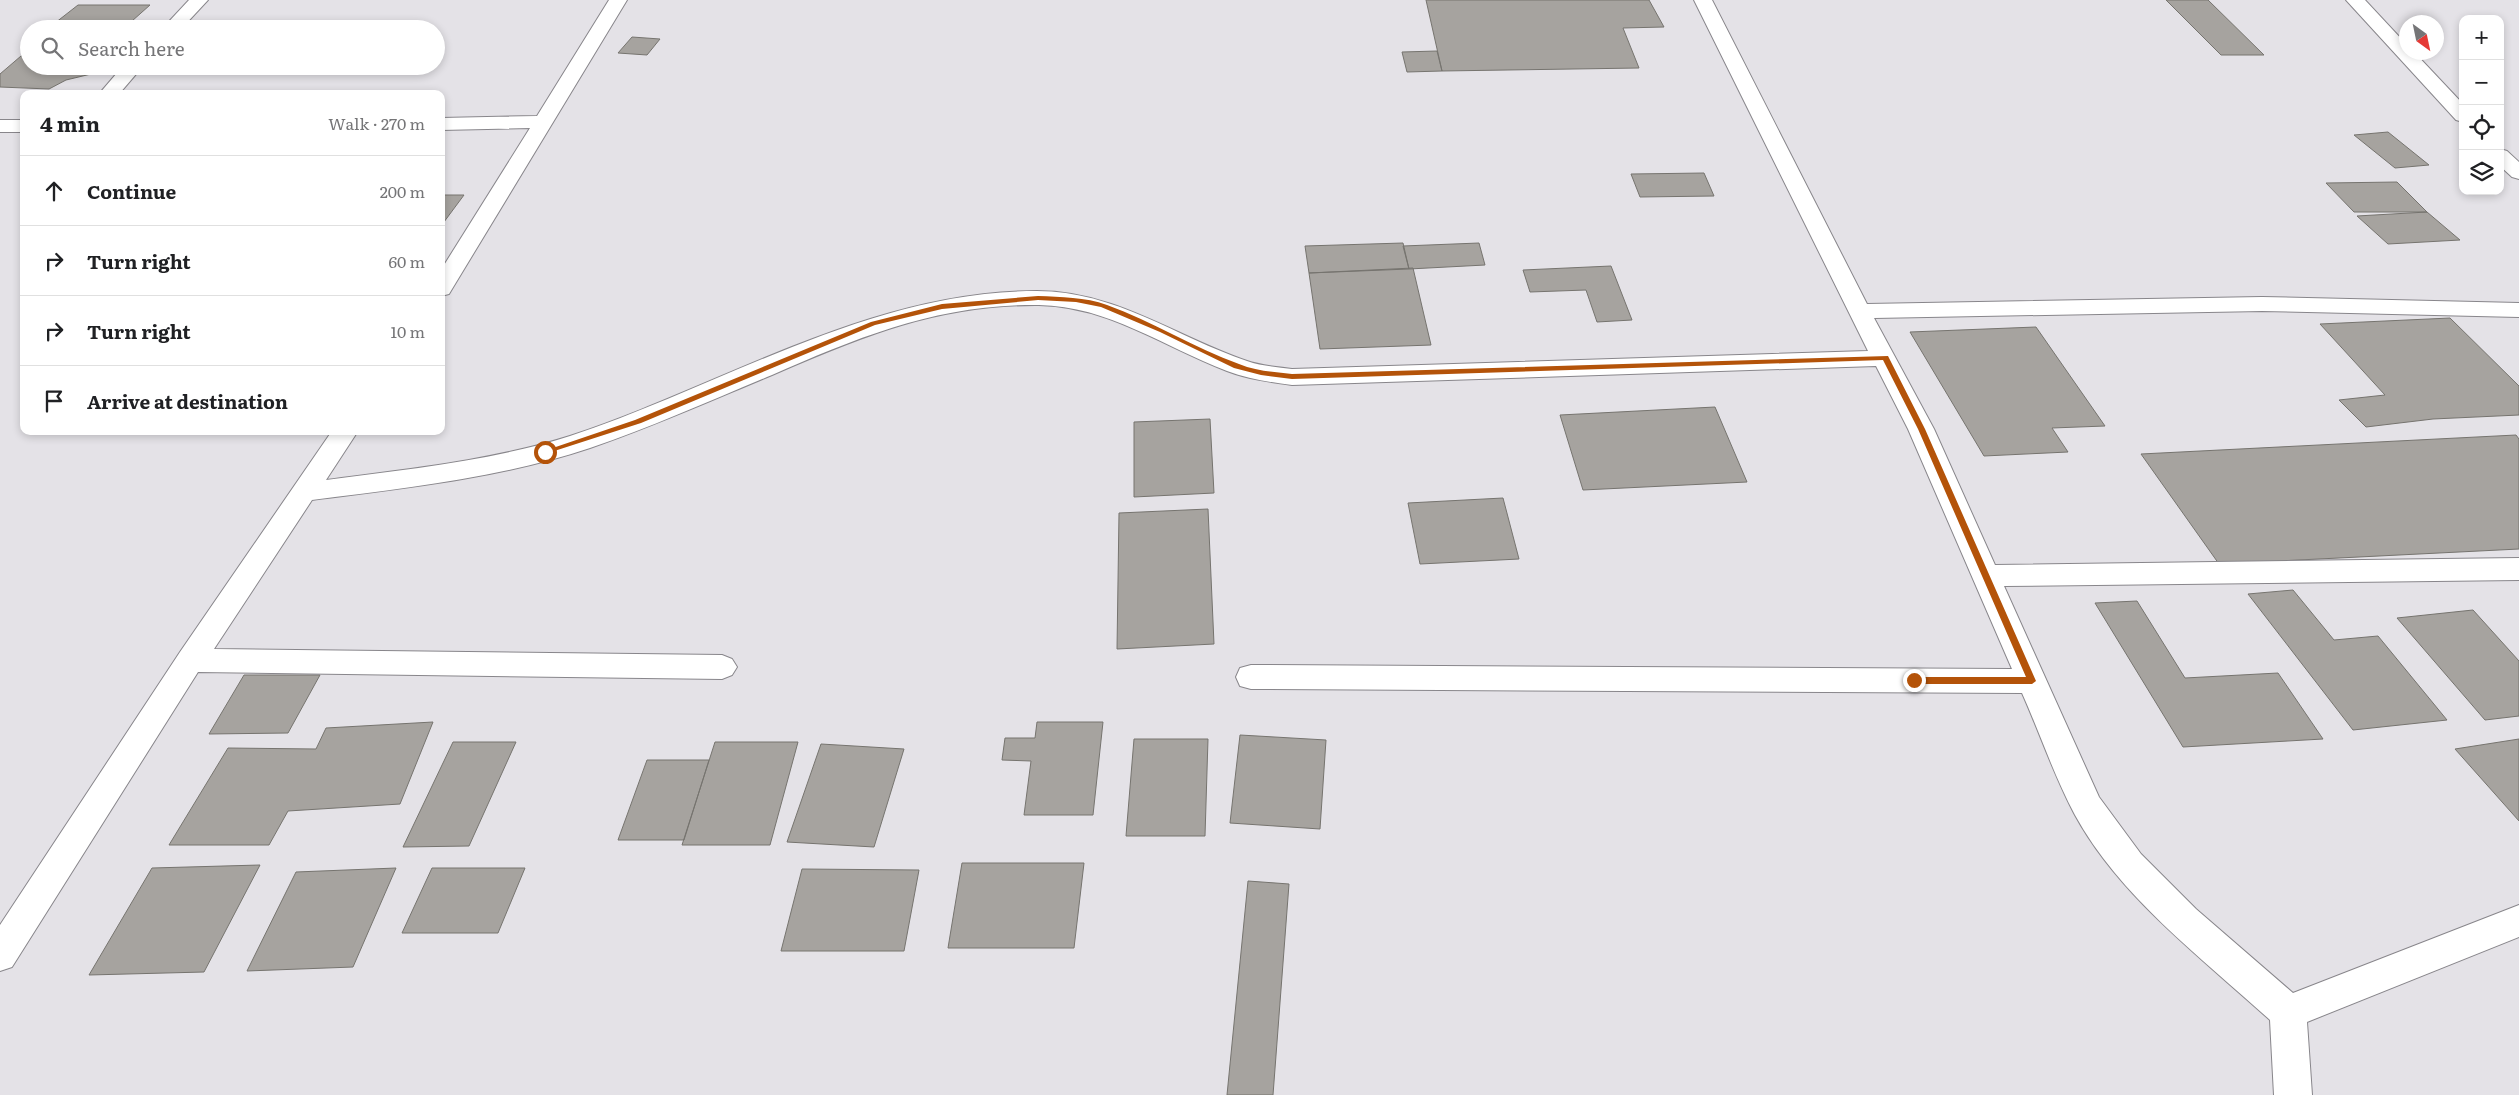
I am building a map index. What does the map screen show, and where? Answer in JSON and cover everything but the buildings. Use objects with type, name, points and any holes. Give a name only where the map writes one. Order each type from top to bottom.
[{"type":"street","points":[[180,20],[199,0]]},
{"type":"street","points":[[445,282],[618,0]]},
{"type":"street","points":[[1703,0],[1859,311],[1921,429],[2087,806],[2129,865],[2184,920],[2288,1012],[2294,1095]]},
{"type":"street","points":[[2355,0],[2459,112]]},
{"type":"street","points":[[112,90],[126,75]]},
{"type":"street","points":[[445,124],[543,122]]},
{"type":"street","points":[[0,126],[20,126]]},
{"type":"street","points":[[2504,159],[2519,173]]},
{"type":"street","points":[[304,492],[498,465],[576,443],[638,421],[873,324],[942,306],[1019,300],[1076,300],[1103,306],[1162,330],[1236,366],[1261,373],[1292,377],[1885,358]]},
{"type":"street","points":[[1859,311],[2262,304],[2519,310]]},
{"type":"street","points":[[0,955],[190,660],[342,435]]},
{"type":"street","points":[[1986,576],[2519,569]]},
{"type":"street","points":[[190,660],[722,667]]},
{"type":"street","points":[[1250,677],[2032,681]]},
{"type":"street","points":[[2288,1012],[2519,921]]},
{"type":"route","points":[[545,452],[638,421],[873,324],[942,306],[1038,298],[1076,300],[1103,306],[1162,330],[1236,366],[1261,373],[1292,377],[1885,358],[1921,429],[2032,681],[1914,680]]}]
